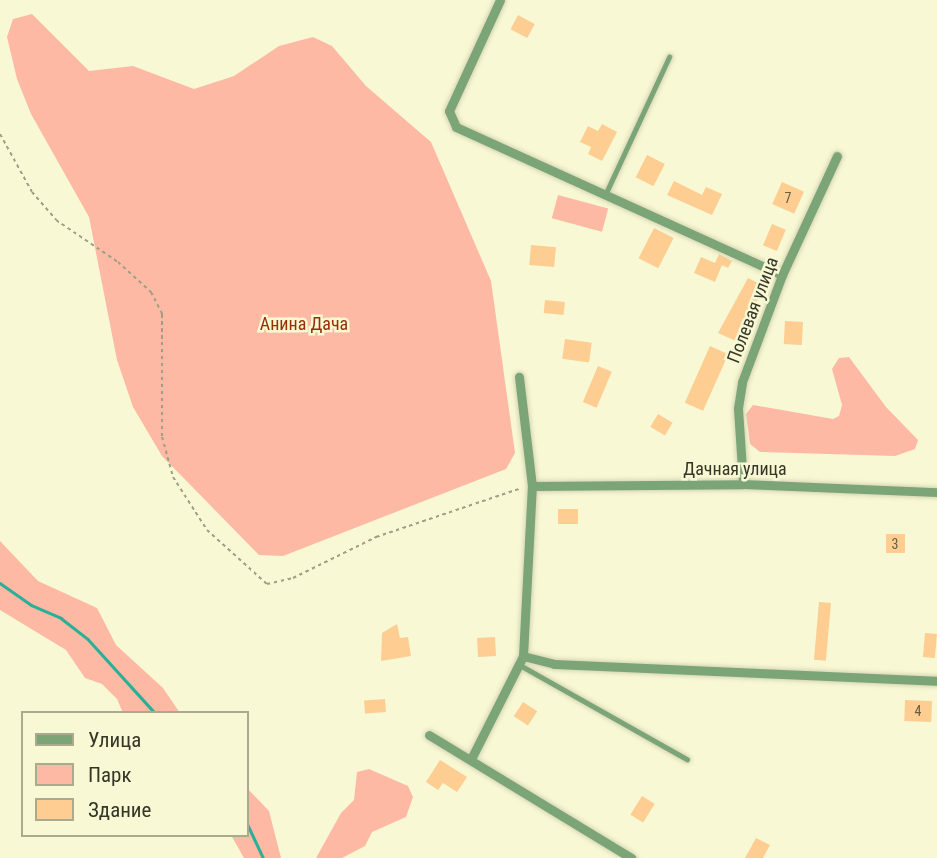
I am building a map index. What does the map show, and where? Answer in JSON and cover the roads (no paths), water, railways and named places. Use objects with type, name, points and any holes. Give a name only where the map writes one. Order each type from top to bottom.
[{"type":"street","points":[[500,0],[449,111],[456,127],[782,275]]},
{"type":"street","name":"Полевая улица","points":[[743,484],[738,408],[742,382],[782,275],[837,156]]},
{"type":"street","points":[[471,759],[522,661],[532,486],[519,377]]},
{"type":"street","name":"Дачная улица","points":[[532,486],[743,484],[937,492]]},
{"type":"street","points":[[522,661],[937,681]]},
{"type":"street","points":[[429,735],[631,858]]},
{"type":"lane","points":[[605,195],[669,57]]},
{"type":"lane","points":[[522,661],[687,760]]},
{"type":"waterway","points":[[0,583],[31,605],[61,618],[88,639],[153,711]]},
{"type":"waterway","points":[[248,825],[263,858]]},
{"type":"park label","name":"Анина Дача","points":[[304,324]]}]
